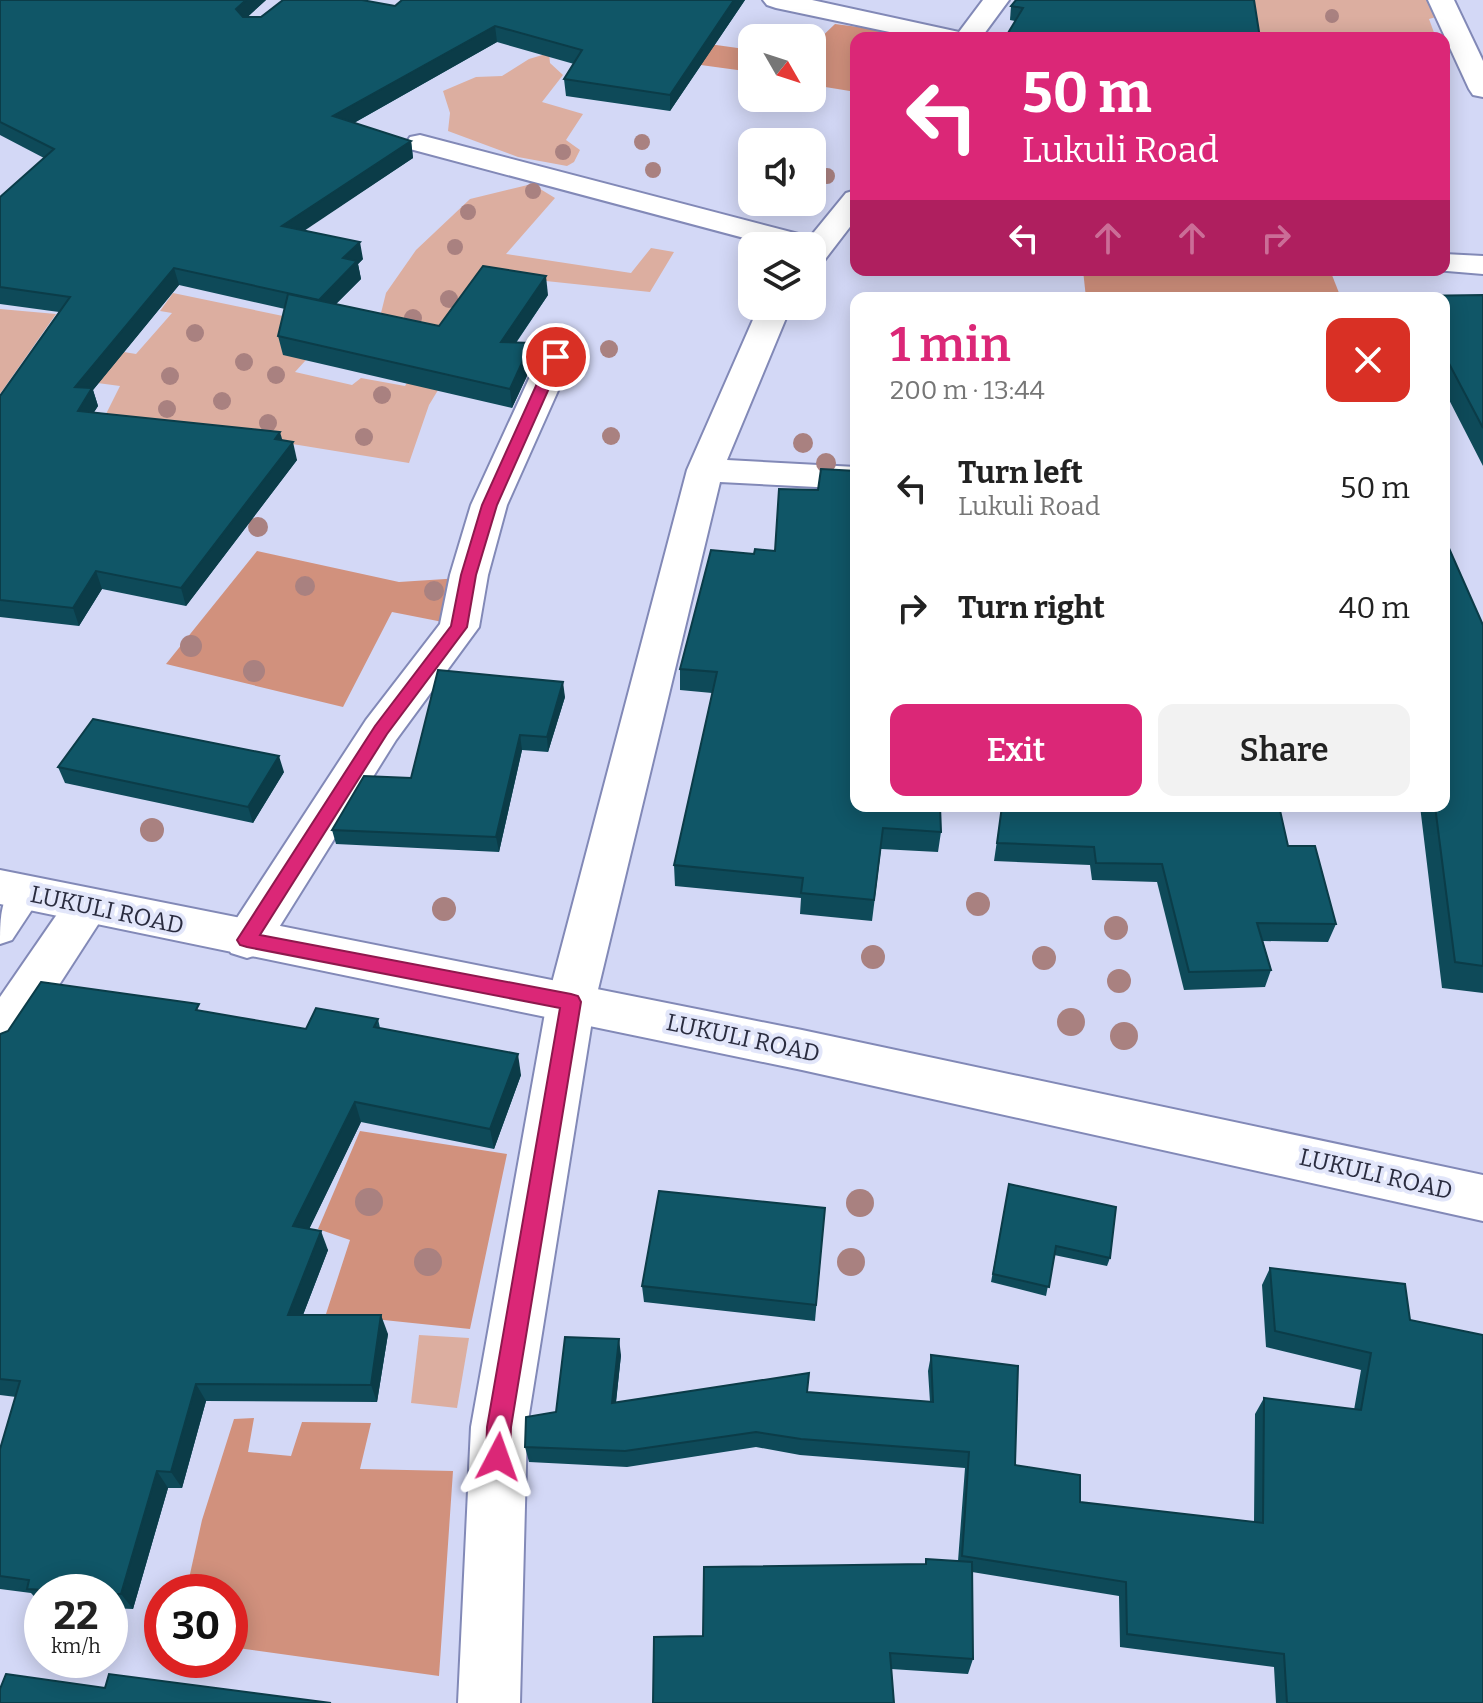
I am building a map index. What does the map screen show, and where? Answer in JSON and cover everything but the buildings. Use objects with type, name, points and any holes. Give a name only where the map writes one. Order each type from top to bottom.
[{"type":"street","points":[[776,0],[926,32]]},
{"type":"street","points":[[972,32],[996,0]]},
{"type":"street","points":[[1441,0],[1483,89]]},
{"type":"street","points":[[420,143],[750,232]]},
{"type":"street","points":[[826,237],[850,216]]},
{"type":"street","points":[[1450,263],[1483,265]]},
{"type":"street","points":[[489,1703],[499,1427],[571,1002],[705,470],[769,320]]},
{"type":"street","points":[[247,940],[381,730],[459,627],[469,575],[489,505],[556,357]]},
{"type":"street","points":[[705,470],[850,478]]},
{"type":"street","name":"LUKULI ROAD","points":[[13,890],[1069,1105],[1483,1198]]},
{"type":"street","points":[[0,1036],[87,906]]},
{"type":"lane","points":[[0,930],[13,890]]},
{"type":"shaded area","points":[[1253,0],[1432,0],[1440,16],[1429,19],[1434,32],[1245,32]]},
{"type":"shaded area","points":[[835,24],[897,32],[850,32],[850,91],[826,87],[826,33]]},
{"type":"shaded area","points":[[709,44],[738,48],[738,70],[657,59]]},
{"type":"shaded area","points":[[549,53],[550,63],[563,75],[542,102],[583,114],[566,140],[580,150],[574,162],[567,166],[518,157],[448,131],[450,113],[443,91],[476,77],[502,76],[529,59]]},
{"type":"shaded area","points":[[532,184],[555,198],[506,254],[631,273],[651,248],[674,252],[650,292],[480,274],[449,335],[379,321],[386,293],[416,250],[470,199]]},
{"type":"shaded area","points":[[1084,276],[1332,276],[1339,292],[1085,292]]},
{"type":"shaded area","points":[[173,293],[336,327],[295,372],[352,385],[361,378],[405,386],[431,345],[461,352],[429,405],[409,463],[151,421],[99,428],[120,386],[30,374],[52,340],[136,354],[172,313],[160,311]]},
{"type":"shaded area","points":[[0,309],[56,314],[0,394]]},
{"type":"shaded area","points":[[257,551],[399,582],[461,578],[453,624],[392,612],[343,707],[166,664]]},
{"type":"shaded area","points":[[360,1131],[507,1154],[470,1329],[326,1314],[350,1240],[318,1229]]},
{"type":"shaded area","points":[[419,1335],[469,1338],[457,1408],[411,1403]]},
{"type":"shaded area","points":[[254,1418],[248,1452],[291,1456],[302,1422],[371,1423],[360,1469],[453,1471],[439,1676],[248,1649],[248,1574],[190,1574],[202,1520],[234,1419]]},
{"type":"route","points":[[498,1457],[499,1427],[571,1002],[247,940],[381,730],[459,627],[469,575],[489,505],[556,357]]}]
